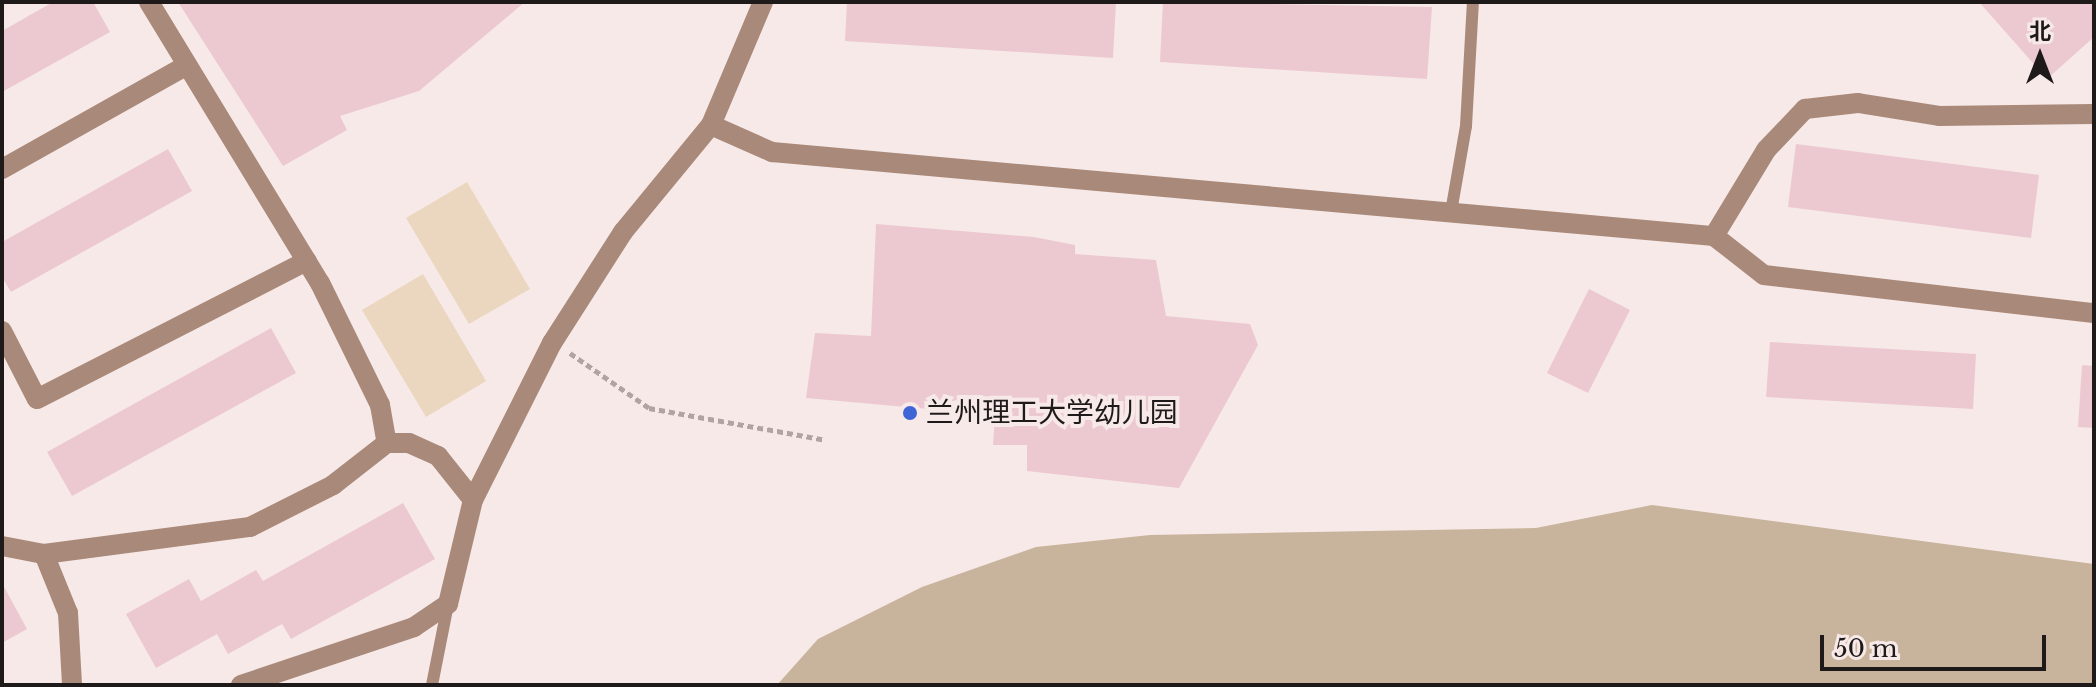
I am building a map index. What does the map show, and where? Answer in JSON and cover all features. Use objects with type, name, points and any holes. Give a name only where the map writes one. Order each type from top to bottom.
[{"type":"street","points":[[149,2],[307,261],[380,405],[387,443]]},
{"type":"street","points":[[241,685],[414,627],[448,604],[473,500],[552,343],[623,232],[711,125],[763,2]]},
{"type":"street","points":[[2,169],[187,65]]},
{"type":"street","points":[[1714,236],[1766,150],[1805,109],[1858,103],[1939,116],[2094,114]]},
{"type":"street","points":[[711,125],[772,152],[1714,236],[1764,275],[2094,313]]},
{"type":"street","points":[[2,331],[37,399],[307,261]]},
{"type":"street","points":[[2,546],[44,554],[250,527],[333,485],[387,443],[409,443],[438,456],[473,500]]},
{"type":"street","points":[[44,554],[68,613],[72,685]]},
{"type":"lane","points":[[1451,212],[1466,126],[1473,2]]},
{"type":"lane","points":[[432,685],[448,604]]},
{"type":"path","points":[[552,343],[649,408],[822,439]]},
{"type":"shaded area","points":[[467,182],[530,289],[469,324],[406,218]]},
{"type":"shaded area","points":[[423,274],[486,381],[426,417],[362,310]]},
{"type":"shaded area","points":[[1652,505],[2094,564],[2094,685],[777,685],[818,639],[922,587],[1036,547],[1150,535],[1536,528]]},
{"type":"building","points":[[53,2],[93,2],[110,32],[2,92],[2,31]]},
{"type":"building","points":[[178,2],[525,2],[419,91],[340,116],[347,130],[283,166]]},
{"type":"building","points":[[847,2],[1116,2],[1113,58],[845,41]]},
{"type":"building","points":[[1163,2],[1432,7],[1427,79],[1160,62]]},
{"type":"building","points":[[1979,2],[2094,2],[2094,37],[2047,79]]},
{"type":"building","points":[[1796,144],[2039,175],[2031,238],[1788,207]]},
{"type":"building","points":[[168,149],[192,191],[11,292],[2,277],[2,242]]},
{"type":"building","points":[[876,224],[1034,237],[1075,245],[1075,254],[1156,260],[1166,316],[1250,324],[1258,345],[1179,488],[1027,471],[1027,445],[993,445],[995,415],[806,398],[815,333],[871,336]]},
{"type":"building","points":[[1589,289],[1630,310],[1588,393],[1547,373]]},
{"type":"building","points":[[271,328],[296,373],[72,496],[47,452]]},
{"type":"building","points":[[1770,342],[1976,354],[1973,409],[1766,397]]},
{"type":"building","points":[[2082,365],[2094,366],[2094,428],[2078,427]]},
{"type":"building","points":[[403,503],[435,559],[291,639],[282,624],[228,654],[217,634],[156,668],[126,614],[189,579],[201,601],[256,570],[263,581]]},
{"type":"building","points":[[2,583],[27,629],[2,643]]},
{"type":"place","name":"兰州理工大学幼儿园","points":[[910,413]]}]
